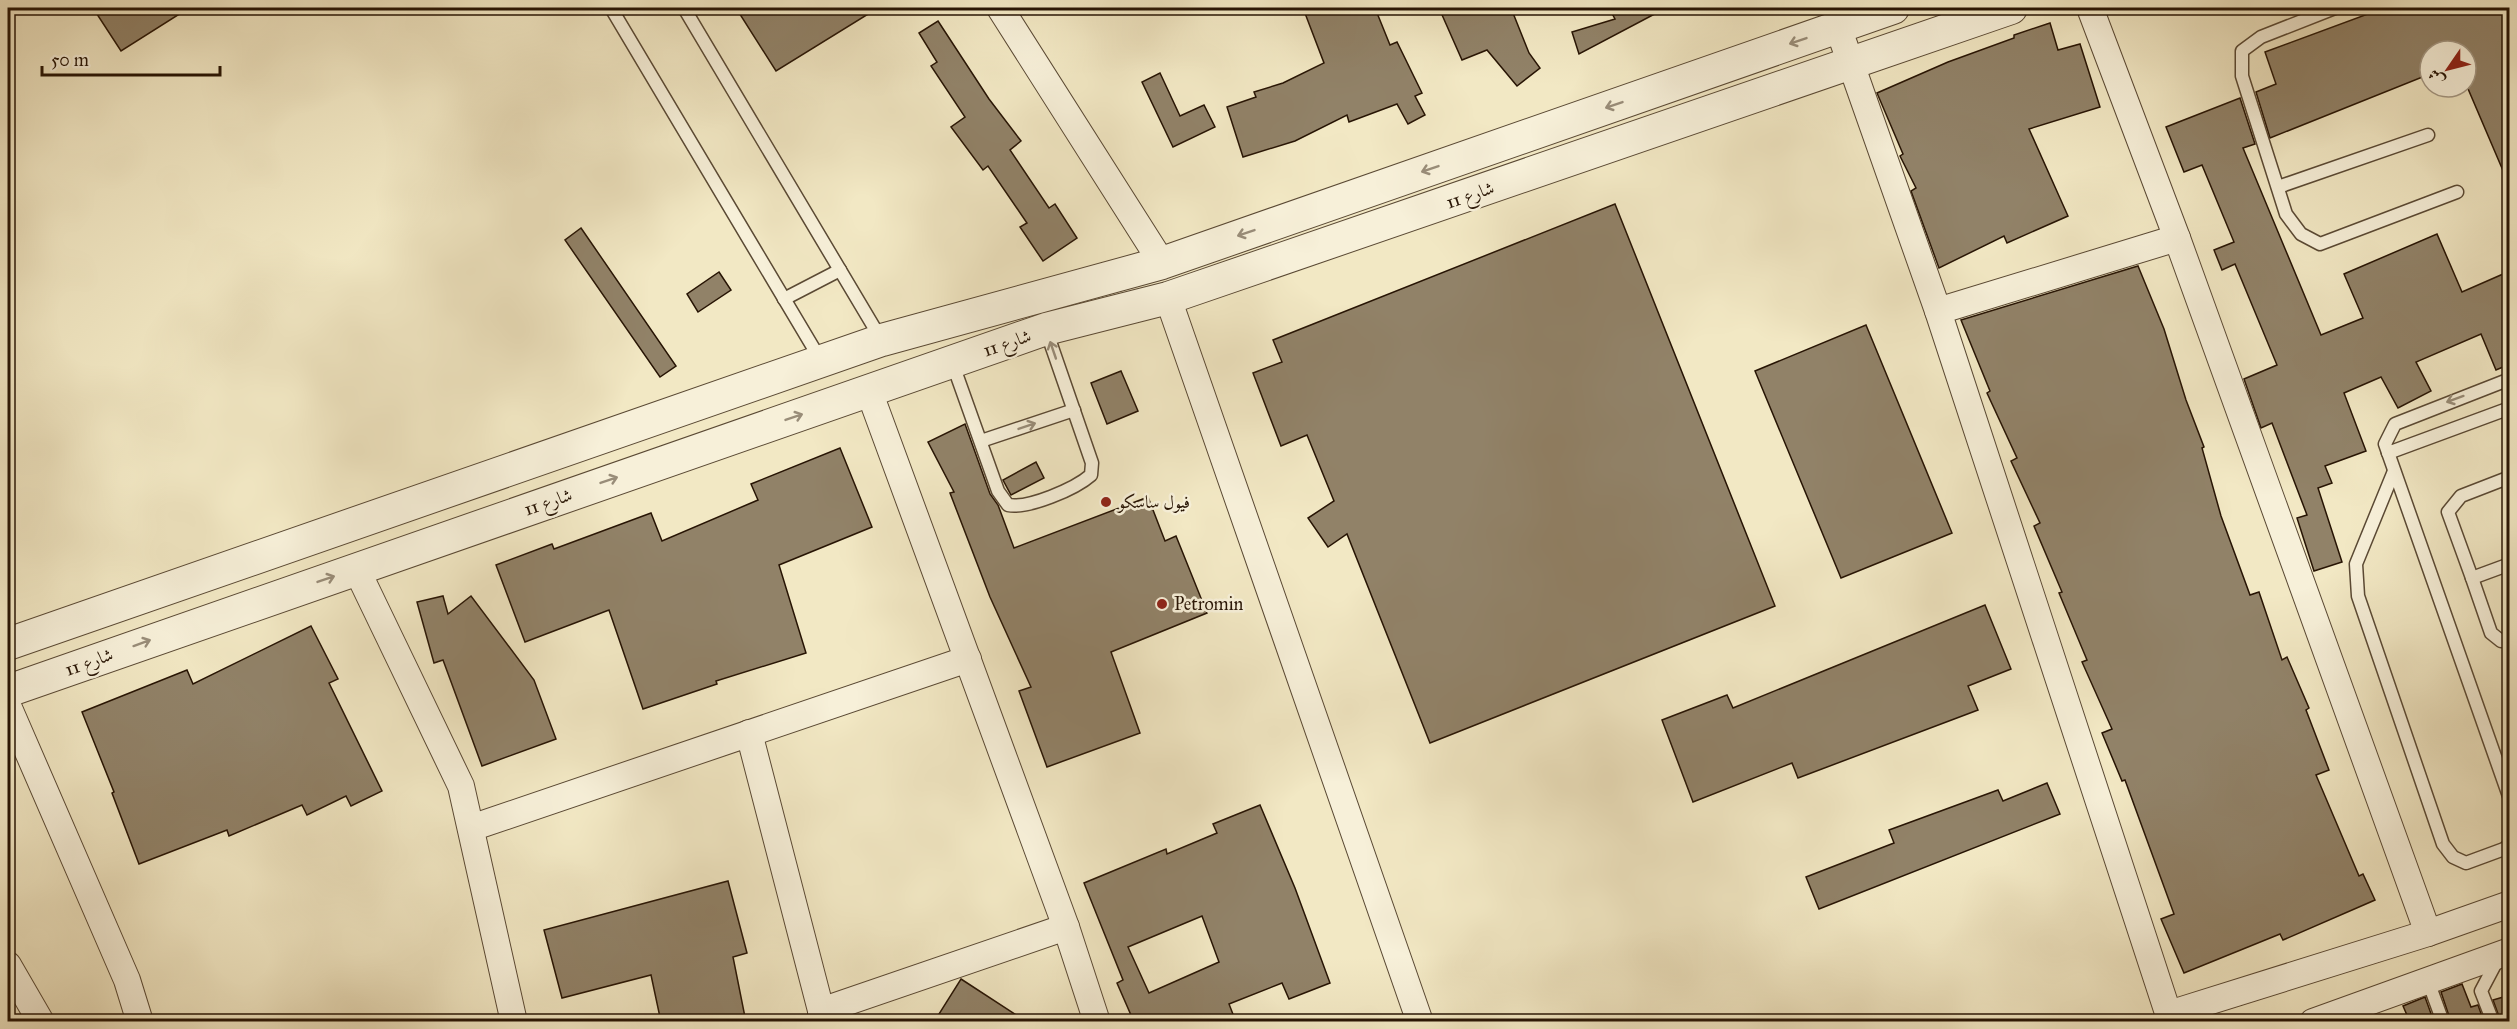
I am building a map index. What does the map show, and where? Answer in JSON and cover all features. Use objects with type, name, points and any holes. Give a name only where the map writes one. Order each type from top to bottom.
[{"type":"street","points":[[1000,8],[1162,263]]},
{"type":"street","name":"شارع 11","points":[[8,644],[821,360],[882,340],[1162,263],[1893,8]]},
{"type":"street","name":"شارع 11","points":[[8,691],[1046,329],[1168,298],[2011,8]]},
{"type":"street","points":[[2090,8],[2177,238],[2428,933]]},
{"type":"street","points":[[1838,27],[1938,311],[2170,1018],[2510,904]]},
{"type":"street","points":[[1938,311],[2177,238]]},
{"type":"street","points":[[1168,298],[1420,1022]]},
{"type":"street","points":[[869,391],[1066,927],[1097,1022]]},
{"type":"street","points":[[356,568],[461,786],[514,1022]]},
{"type":"street","points":[[471,828],[968,659]]},
{"type":"street","points":[[8,706],[127,980],[140,1022]]},
{"type":"street","points":[[749,734],[822,1016],[1066,927]]},
{"type":"street","points":[[2313,1022],[2505,953]]},
{"type":"street","points":[[8,965],[41,1022]]},
{"type":"lane","points":[[611,8],[821,360]]},
{"type":"lane","points":[[684,8],[882,340]]},
{"type":"lane","points":[[2334,8],[2261,37],[2242,51],[2242,76],[2291,221],[2301,234],[2320,244],[2457,192]]},
{"type":"lane","points":[[2278,187],[2428,135]]},
{"type":"lane","points":[[784,299],[840,270]]},
{"type":"lane","points":[[952,362],[998,491],[1008,505],[1019,507],[1081,484],[1091,475],[1092,463],[1046,329]]},
{"type":"lane","points":[[2510,379],[2395,424],[2385,444],[2510,799]]},
{"type":"lane","points":[[2388,453],[2510,408]]},
{"type":"lane","points":[[981,441],[1074,410]]},
{"type":"lane","points":[[2394,471],[2356,564],[2358,596],[2443,844],[2453,857],[2466,863],[2504,849],[2510,844]]},
{"type":"lane","points":[[2510,477],[2461,496],[2448,512],[2491,633],[2501,641],[2510,641]]},
{"type":"lane","points":[[2472,578],[2510,564]]},
{"type":"lane","points":[[2493,1022],[2481,991],[2505,953]]},
{"type":"lane","points":[[2428,981],[2443,1022]]},
{"type":"building","points":[[93,8],[189,8],[121,51]]},
{"type":"building","points":[[736,8],[878,8],[776,71]]},
{"type":"building","points":[[1303,8],[1375,8],[1390,45],[1397,42],[1422,93],[1415,96],[1425,115],[1408,124],[1397,104],[1349,122],[1347,115],[1295,141],[1243,157],[1227,107],[1256,97],[1254,92],[1283,83],[1324,63]]},
{"type":"building","points":[[1439,8],[1511,8],[1529,53],[1540,68],[1517,86],[1487,50],[1462,60]]},
{"type":"building","points":[[1609,8],[1666,8],[1579,54],[1572,32],[1615,19]]},
{"type":"building","points":[[2384,8],[2510,8],[2510,187],[2472,99],[2478,99],[2478,39],[2418,39],[2418,79],[2270,138],[2256,92],[2276,84],[2265,52]]},
{"type":"building","points":[[938,21],[989,99],[1021,141],[1010,150],[1049,208],[1055,204],[1077,238],[1043,261],[1020,227],[1027,223],[988,166],[983,170],[951,127],[965,117],[931,66],[937,62],[919,33]]},
{"type":"building","points":[[2050,23],[2058,50],[2080,44],[2100,107],[2029,129],[2068,216],[2007,243],[2004,236],[1939,268],[1911,191],[1916,188],[1900,156],[1903,154],[1877,93],[1948,62],[2014,38],[2014,35]]},
{"type":"building","points":[[1160,73],[1180,116],[1204,105],[1215,127],[1173,147],[1142,82]]},
{"type":"building","points":[[2240,98],[2255,144],[2243,148],[2321,335],[2363,318],[2344,274],[2437,234],[2462,292],[2510,271],[2510,364],[2496,370],[2481,334],[2416,362],[2431,391],[2398,408],[2381,377],[2344,393],[2366,451],[2325,466],[2332,483],[2318,488],[2342,562],[2314,571],[2297,518],[2307,515],[2272,423],[2261,428],[2244,379],[2277,365],[2235,264],[2222,270],[2214,250],[2234,242],[2202,165],[2184,172],[2166,127]]},
{"type":"building","points":[[1615,204],[1775,606],[1430,743],[1347,534],[1328,547],[1308,518],[1334,501],[1307,435],[1281,446],[1253,373],[1282,362],[1273,340]]},
{"type":"building","points":[[581,228],[676,366],[660,377],[565,240]]},
{"type":"building","points":[[2138,266],[2164,329],[2186,400],[2204,447],[2202,448],[2221,516],[2250,595],[2259,592],[2282,660],[2287,657],[2309,708],[2306,710],[2329,770],[2316,775],[2359,876],[2363,874],[2375,900],[2283,940],[2280,934],[2184,973],[2161,919],[2174,914],[2125,780],[2122,781],[2102,733],[2112,729],[2082,662],[2087,660],[2034,526],[2040,523],[2011,461],[2017,458],[1987,393],[1990,391],[1961,320]]},
{"type":"building","points":[[719,272],[731,290],[698,312],[687,294]]},
{"type":"building","points":[[1866,325],[1952,533],[1841,578],[1755,371]]},
{"type":"building","points":[[1121,371],[1138,411],[1107,424],[1091,383]]},
{"type":"building","points":[[965,424],[990,494],[998,505],[1014,548],[1148,497],[1165,541],[1176,536],[1207,613],[1111,652],[1140,733],[1047,767],[1019,691],[1031,687],[990,597],[950,493],[954,492],[928,442]]},
{"type":"building","points":[[840,448],[872,527],[779,565],[806,653],[716,681],[717,684],[643,709],[609,610],[525,642],[496,565],[552,544],[554,549],[651,513],[662,541],[758,500],[751,484]]},
{"type":"building","points":[[1036,462],[1044,478],[1011,495],[1003,480]]},
{"type":"building","points":[[443,596],[448,614],[471,596],[534,680],[556,739],[482,766],[443,660],[434,663],[417,602]]},
{"type":"building","points":[[1985,605],[2011,669],[1968,686],[1978,710],[1798,778],[1792,763],[1693,802],[1662,720],[1727,695],[1733,708]]},
{"type":"building","points":[[311,626],[338,679],[329,683],[382,791],[351,806],[346,796],[307,815],[302,805],[229,836],[227,830],[139,864],[112,793],[114,792],[82,712],[187,670],[193,684]]},
{"type":"building","points":[[2047,783],[2060,814],[1819,909],[1806,877],[1894,843],[1889,830],[1998,790],[2003,801]]},
{"type":"building","points":[[1260,805],[1295,888],[1330,983],[1289,999],[1282,983],[1229,1004],[1236,1022],[1134,1022],[1117,983],[1123,980],[1084,883],[1166,849],[1167,854],[1217,833],[1213,824]],"holes":[[[1202,916],[1219,962],[1149,993],[1128,947]]]},
{"type":"building","points":[[728,881],[747,953],[733,957],[746,1022],[661,1022],[651,975],[562,998],[544,930]]},
{"type":"building","points":[[961,979],[1027,1022],[934,1022]]},
{"type":"building","points":[[2462,984],[2471,1007],[2478,1005],[2484,1022],[2451,1022],[2441,992]]},
{"type":"building","points":[[2510,995],[2510,1022],[2501,1022],[2493,1000]]},
{"type":"building","points":[[2425,997],[2434,1022],[2410,1022],[2403,1006]]},
{"type":"place","name":"فيول ساسكو","points":[[1106,502]]},
{"type":"place","name":"Petromin","points":[[1162,604]]}]
